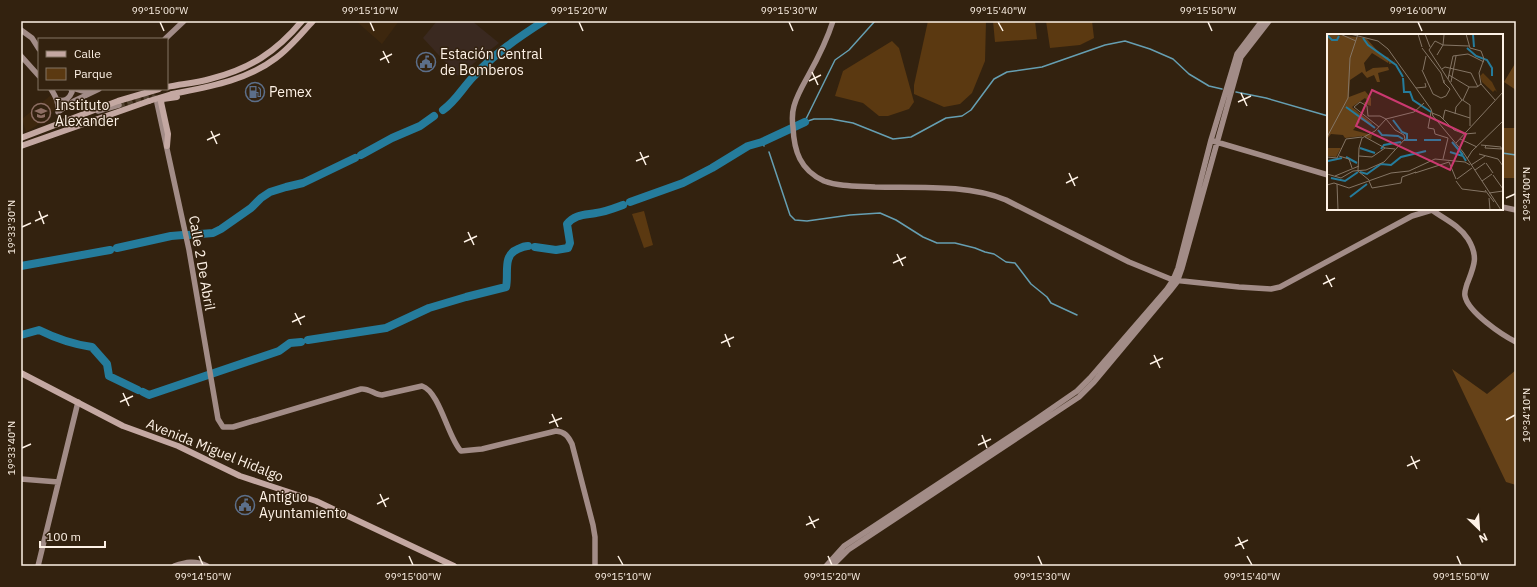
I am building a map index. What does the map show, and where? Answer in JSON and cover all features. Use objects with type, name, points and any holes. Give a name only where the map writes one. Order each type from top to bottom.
[{"type":"main road","points":[[166,38],[184,21]]},
{"type":"main road","points":[[168,87],[210,79],[254,63],[272,51],[302,21]]},
{"type":"main road","points":[[167,146],[168,134],[161,104],[162,100],[184,96],[258,70],[275,59],[291,45],[312,21]]},
{"type":"main road","points":[[834,21],[825,44],[799,93],[794,105],[792,119],[795,150],[811,173],[825,181],[844,186],[945,189],[986,193],[1006,200],[1129,262],[1175,281],[1239,288],[1271,289],[1280,287],[1412,216],[1429,210]]},
{"type":"main road","points":[[832,566],[848,550],[1079,396],[1111,362],[1175,281],[1237,54],[1262,21]]},
{"type":"main road","points":[[1214,141],[1241,57],[1269,21]]},
{"type":"main road","points":[[21,30],[32,38],[38,47]]},
{"type":"main road","points":[[21,56],[38,75]]},
{"type":"main road","points":[[21,146],[149,101],[172,94],[212,86]]},
{"type":"main road","points":[[52,90],[58,100],[58,112],[74,101],[97,90]]},
{"type":"main road","points":[[58,100],[68,99],[72,92],[71,90]]},
{"type":"main road","points":[[80,90],[87,92],[97,90]]},
{"type":"main road","points":[[21,138],[77,116],[156,90]]},
{"type":"main road","name":"Calle 2 De Abril","points":[[157,103],[189,250],[218,419],[223,427],[233,427],[361,389],[382,395],[422,386],[431,393],[446,422],[454,442],[461,451],[482,449],[556,431],[563,432],[569,436],[572,444],[593,525],[596,566]]},
{"type":"main road","points":[[77,116],[119,105]]},
{"type":"main road","points":[[1214,141],[1327,175]]},
{"type":"main road","points":[[1503,207],[1516,210]]},
{"type":"main road","points":[[1433,210],[1463,232],[1472,246],[1475,262],[1465,291],[1465,297],[1468,304],[1491,326],[1516,342]]},
{"type":"main road","points":[[826,566],[844,546],[1077,391],[1175,281]]},
{"type":"main road","name":"Avenida Miguel Hidalgo","points":[[21,373],[123,426],[178,446],[240,476],[316,500],[454,566]]},
{"type":"main road","points":[[38,566],[78,402]]},
{"type":"main road","points":[[77,410],[85,406]]},
{"type":"main road","points":[[21,479],[58,482]]},
{"type":"main road","points":[[174,566],[197,562],[207,566]]},
{"type":"shaded area","points":[[356,21],[399,21],[382,44]]},
{"type":"shaded area","points":[[437,21],[472,21],[499,43],[458,76],[423,38]]},
{"type":"shaded area","points":[[1516,62],[1516,90],[1504,82]]},
{"type":"shaded area","name":"Instituto Alexander","points":[[51,95],[55,102],[55,110],[36,126],[26,132],[22,119]]},
{"type":"shaded area","points":[[1503,128],[1516,128],[1516,178],[1503,178]]},
{"type":"shaded area","points":[[1452,369],[1487,394],[1516,370],[1516,485],[1506,482]]},
{"type":"green space","points":[[928,21],[986,21],[985,61],[972,93],[960,104],[944,107],[914,94],[914,85]]},
{"type":"green space","points":[[993,21],[1035,21],[1037,39],[995,42]]},
{"type":"green space","points":[[1046,21],[1092,21],[1094,38],[1080,45],[1050,48]]},
{"type":"green space","points":[[892,41],[899,48],[914,102],[909,109],[888,116],[879,116],[863,103],[835,96],[843,71]]},
{"type":"green space","points":[[644,211],[653,245],[644,248],[632,214]]},
{"type":"waterway","points":[[443,110],[490,60],[544,21]]},
{"type":"waterway","points":[[805,121],[835,60],[849,50],[875,21]]},
{"type":"waterway","points":[[805,122],[814,119],[831,119],[853,123],[893,139],[911,137],[946,118],[962,116],[971,110],[994,79],[1007,72],[1042,67],[1105,45],[1125,41],[1150,49],[1173,59],[1189,74],[1209,86],[1222,89]]},
{"type":"waterway","points":[[1236,92],[1266,98],[1327,116]]},
{"type":"waterway","points":[[361,155],[392,138],[420,126],[434,116]]},
{"type":"waterway","points":[[630,202],[683,183],[712,168],[748,146],[762,142],[805,122]]},
{"type":"waterway","points":[[762,142],[764,146]]},
{"type":"waterway","points":[[769,152],[790,215],[795,220],[807,221],[850,215],[880,213],[896,220],[923,237],[937,243],[955,243],[975,248],[994,254],[1006,262],[1015,263],[1031,284],[1047,297],[1051,303],[1077,315]]},
{"type":"waterway","points":[[1503,153],[1516,155]]},
{"type":"waterway","points":[[188,235],[213,233],[251,208],[261,198],[270,192],[303,183],[355,158]]},
{"type":"waterway","points":[[535,247],[556,250],[568,248],[570,243],[567,224],[573,218],[603,212],[623,205]]},
{"type":"waterway","points":[[117,248],[171,236],[183,235]]},
{"type":"waterway","points":[[308,340],[386,328],[429,308],[506,287],[507,265],[510,256],[518,249],[528,246]]},
{"type":"waterway","points":[[21,266],[110,250]]},
{"type":"waterway","points":[[21,335],[39,330],[64,341],[92,347],[107,364],[109,376],[138,390]]},
{"type":"waterway","points":[[143,392],[149,395],[279,351],[290,343],[301,342]]},
{"type":"tunnel","points":[[119,105],[151,96],[155,98],[157,102]]},
{"type":"place","name":"Estación Central de Bomberos","points":[[426,62]]},
{"type":"place","name":"Pemex","points":[[255,92]]},
{"type":"place","name":"Instituto Alexander","points":[[41,113]]},
{"type":"place","name":"Antiguo Ayuntamiento","points":[[245,505]]}]
